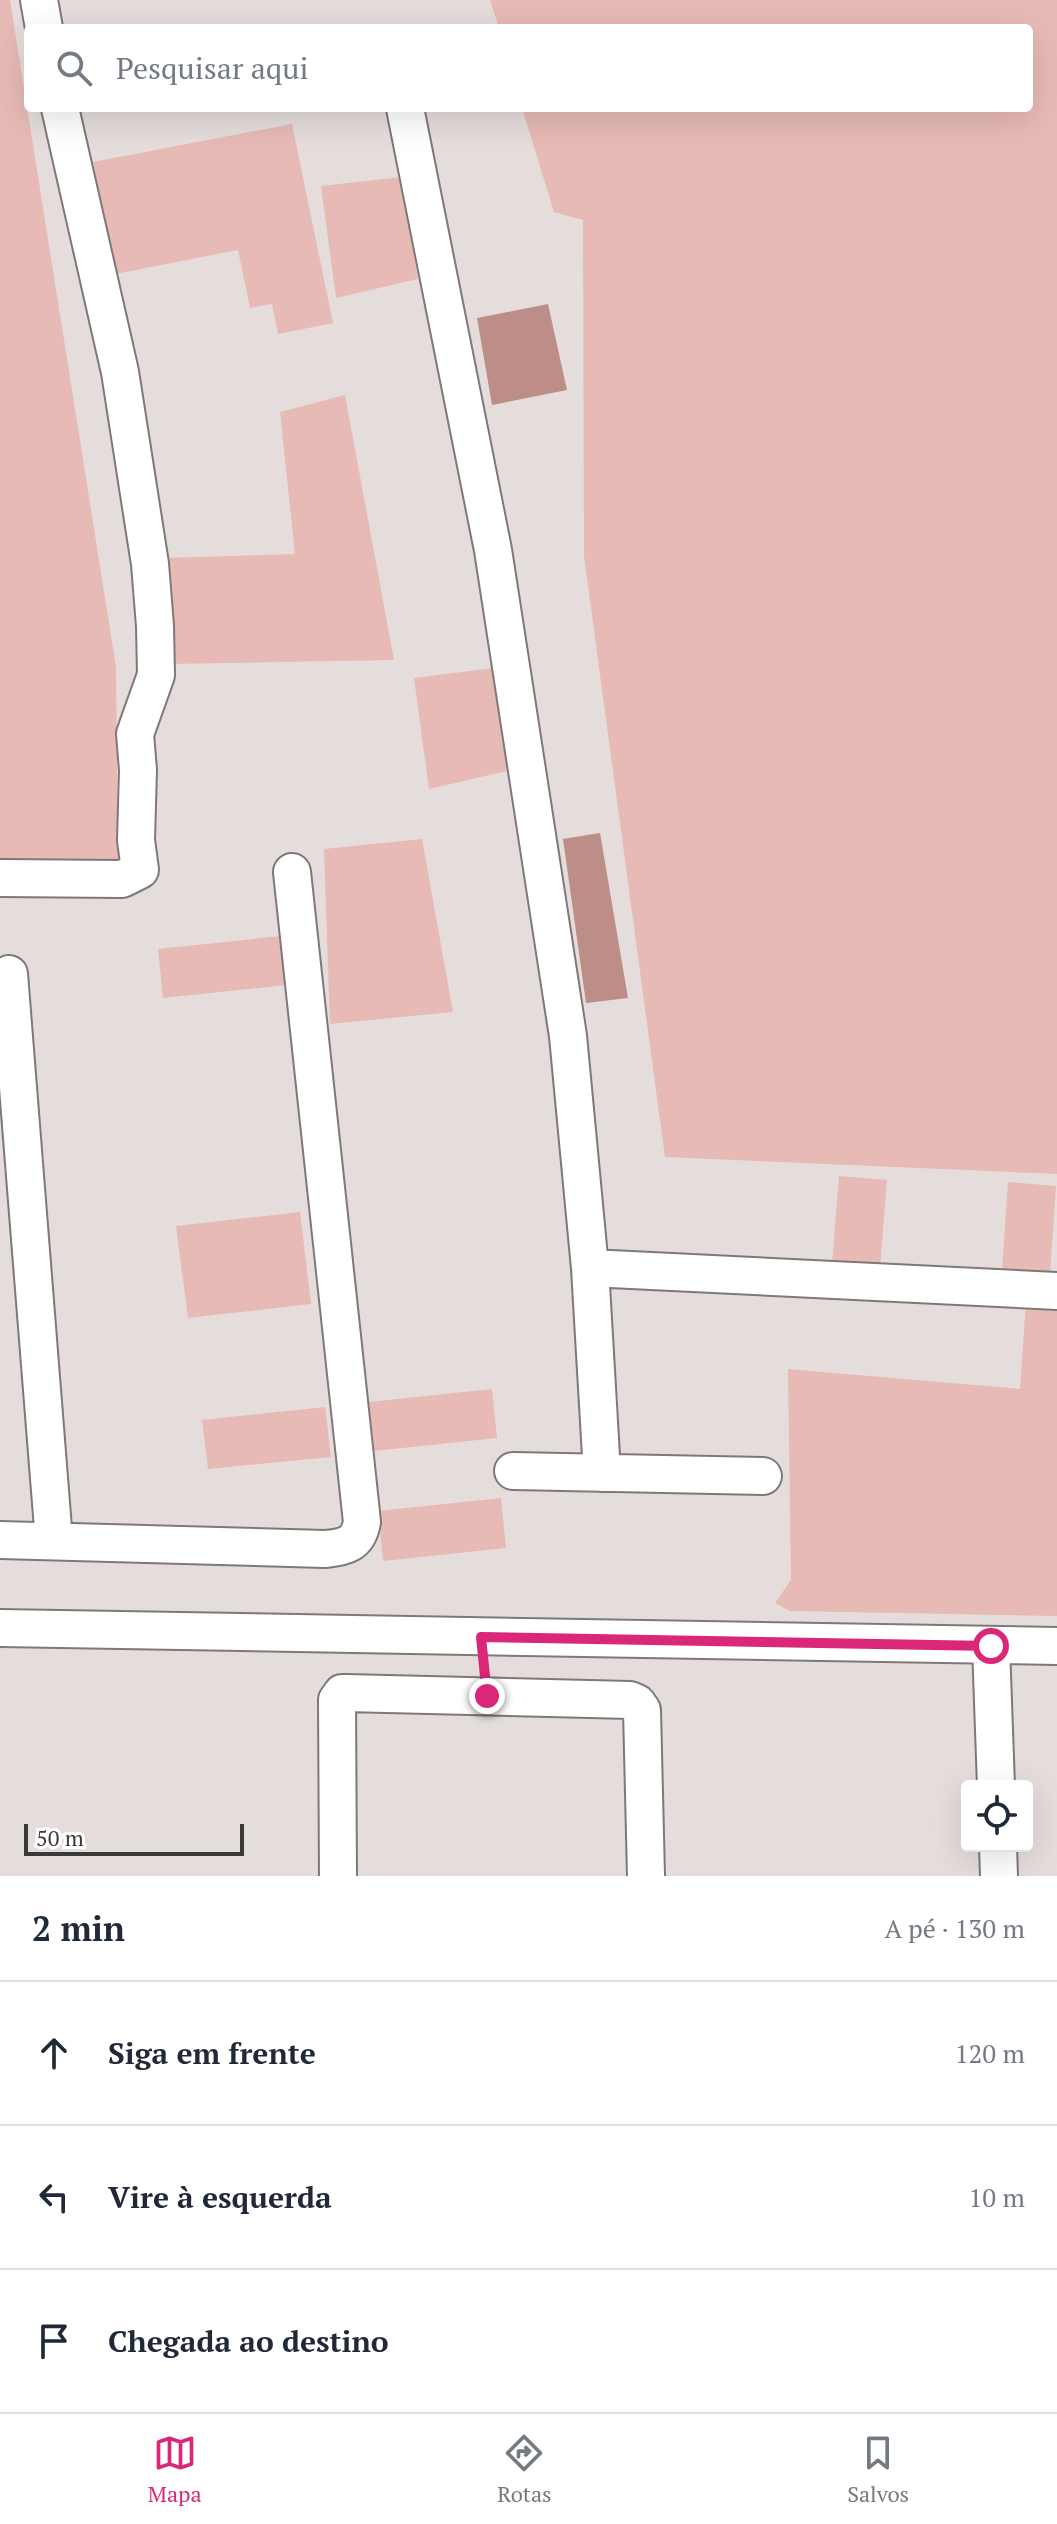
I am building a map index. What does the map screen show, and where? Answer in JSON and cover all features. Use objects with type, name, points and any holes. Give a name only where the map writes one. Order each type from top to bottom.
[{"type":"street","points":[[39,0],[43,24]]},
{"type":"street","points":[[0,878],[122,879],[140,870],[136,840],[138,770],[135,734],[156,675],[150,564],[120,372],[61,112]]},
{"type":"street","points":[[406,112],[493,550],[568,1036],[590,1268],[602,1473]]},
{"type":"street","points":[[0,1540],[325,1549],[343,1547],[355,1541],[360,1533],[361,1511],[292,872]]},
{"type":"street","points":[[9,974],[54,1541]]},
{"type":"street","points":[[590,1268],[1057,1291]]},
{"type":"street","points":[[513,1471],[763,1476]]},
{"type":"street","points":[[0,1628],[1057,1646]]},
{"type":"street","points":[[481,1637],[487,1696]]},
{"type":"street","points":[[991,1646],[996,1780]]},
{"type":"street","points":[[338,1876],[337,1700],[346,1693],[630,1700],[637,1703],[642,1710],[646,1876]]},
{"type":"street","points":[[998,1852],[999,1876]]},
{"type":"shaded area","points":[[0,0],[10,0],[24,88],[24,112],[28,112],[116,667],[118,862],[0,860]]},
{"type":"shaded area","points":[[490,0],[1057,0],[1057,1174],[665,1157],[584,556],[583,220],[554,212],[523,112],[1033,112],[1033,24],[498,24]]},
{"type":"shaded area","points":[[292,124],[333,323],[278,334],[272,304],[250,308],[238,250],[115,274],[93,162]]},
{"type":"shaded area","points":[[402,177],[418,279],[336,298],[321,186]]},
{"type":"shaded area","points":[[548,304],[567,390],[492,405],[477,318]]},
{"type":"shaded area","points":[[345,395],[394,660],[168,664],[164,558],[295,554],[280,412]]},
{"type":"shaded area","points":[[494,668],[511,770],[429,789],[414,678]]},
{"type":"shaded area","points":[[600,833],[628,998],[586,1003],[563,839]]},
{"type":"shaded area","points":[[422,839],[453,1012],[330,1024],[324,849]]},
{"type":"shaded area","points":[[281,936],[287,985],[163,998],[158,949]]},
{"type":"shaded area","points":[[839,1176],[887,1180],[880,1268],[832,1264]]},
{"type":"shaded area","points":[[1008,1182],[1056,1186],[1050,1274],[1002,1270]]},
{"type":"shaded area","points":[[300,1212],[311,1304],[188,1318],[176,1226]]},
{"type":"shaded area","points":[[1026,1302],[1057,1305],[1057,1616],[790,1611],[775,1603],[791,1580],[788,1369],[1020,1389]]},
{"type":"shaded area","points":[[492,1389],[497,1438],[374,1451],[369,1402]]},
{"type":"shaded area","points":[[325,1407],[331,1457],[208,1469],[202,1420]]},
{"type":"shaded area","points":[[501,1498],[506,1548],[383,1561],[378,1511]]},
{"type":"route","points":[[487,1696],[481,1637],[991,1646]]}]
